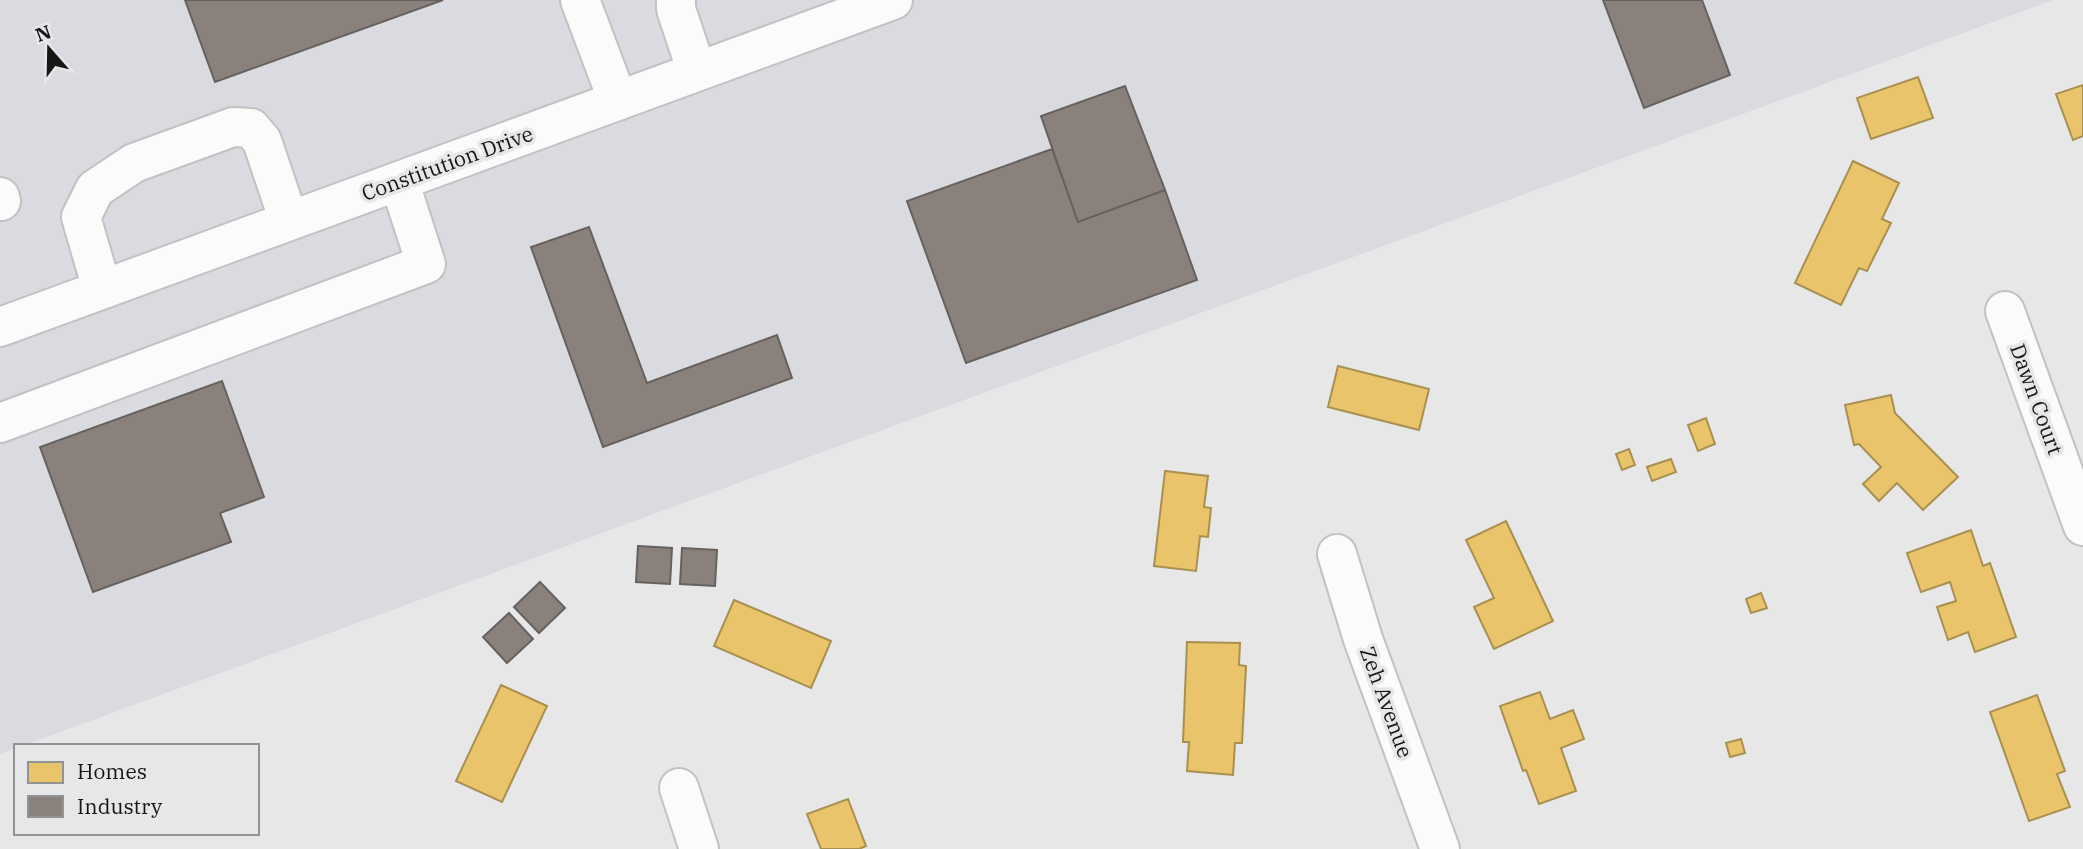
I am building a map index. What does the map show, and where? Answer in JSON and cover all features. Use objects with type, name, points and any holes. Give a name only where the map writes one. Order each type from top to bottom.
[{"type":"street","points":[[580,0],[618,101]]},
{"type":"street","points":[[676,0],[676,9],[697,72]]},
{"type":"street","name":"Constitution Drive","points":[[0,327],[697,72],[876,3]]},
{"type":"street","points":[[102,289],[81,216],[95,189],[134,163],[233,127],[251,128],[262,141],[289,221]]},
{"type":"street","points":[[0,423],[426,264],[399,181]]},
{"type":"street","name":"Dawn Court","points":[[2005,311],[2083,526]]},
{"type":"street","name":"Zeh Avenue","points":[[1337,554],[1363,639],[1440,849]]},
{"type":"street","points":[[679,788],[699,849]]},
{"type":"shaded area","points":[[0,0],[2053,0],[27,744],[14,744],[14,749],[0,754]]},
{"type":"building: Homes","points":[[1918,77],[1933,118],[1871,139],[1857,98]]},
{"type":"building: Homes","points":[[2083,85],[2083,136],[2073,140],[2056,94]]},
{"type":"building: Homes","points":[[1853,161],[1899,183],[1882,219],[1891,223],[1867,271],[1859,268],[1841,305],[1795,283]]},
{"type":"building: Homes","points":[[1338,366],[1429,389],[1419,430],[1328,407]]},
{"type":"building: Homes","points":[[1891,395],[1895,413],[1958,477],[1923,510],[1897,483],[1879,501],[1863,484],[1881,467],[1859,444],[1854,445],[1845,405]]},
{"type":"building: Homes","points":[[1706,418],[1715,444],[1698,451],[1688,425]]},
{"type":"building: Homes","points":[[1629,449],[1635,465],[1622,470],[1616,454]]},
{"type":"building: Homes","points":[[1671,459],[1676,472],[1652,481],[1647,467]]},
{"type":"building: Homes","points":[[1165,471],[1208,476],[1204,507],[1211,508],[1208,537],[1200,536],[1196,571],[1154,566]]},
{"type":"building: Homes","points":[[1506,521],[1553,621],[1494,649],[1474,607],[1494,598],[1466,540]]},
{"type":"building: Homes","points":[[1971,530],[1983,566],[1990,563],[2016,637],[1975,652],[1968,632],[1948,640],[1937,607],[1956,601],[1950,582],[1921,592],[1907,553]]},
{"type":"building: Homes","points":[[1761,593],[1767,608],[1751,613],[1746,599]]},
{"type":"building: Homes","points":[[734,600],[831,641],[811,688],[714,646]]},
{"type":"building: Homes","points":[[1187,642],[1240,643],[1239,665],[1246,666],[1242,743],[1235,743],[1233,775],[1187,771],[1189,742],[1183,742]]},
{"type":"building: Homes","points":[[501,685],[547,706],[502,802],[456,781]]},
{"type":"building: Homes","points":[[1540,692],[1550,719],[1573,710],[1584,739],[1561,748],[1576,791],[1539,804],[1526,770],[1523,771],[1500,706]]},
{"type":"building: Homes","points":[[2037,695],[2065,771],[2057,774],[2070,807],[2029,821],[1990,712]]},
{"type":"building: Homes","points":[[1741,739],[1745,753],[1730,757],[1726,743]]},
{"type":"building: Homes","points":[[848,799],[866,846],[859,849],[821,849],[807,814]]},
{"type":"building: Industry","points":[[185,0],[443,0],[215,82]]},
{"type":"building: Industry","points":[[1603,0],[1702,0],[1730,75],[1644,108]]},
{"type":"building: Industry","points":[[1125,86],[1165,190],[1078,222],[1041,116]]},
{"type":"building: Industry","points":[[1052,149],[1078,222],[1165,190],[1197,280],[966,363],[907,201]]},
{"type":"building: Industry","points":[[589,227],[647,383],[777,335],[792,378],[603,447],[531,247]]},
{"type":"building: Industry","points":[[222,381],[264,497],[220,513],[231,542],[93,592],[40,447]]},
{"type":"building: Industry","points":[[638,546],[672,548],[670,584],[636,582]]},
{"type":"building: Industry","points":[[682,548],[717,550],[715,586],[680,584]]},
{"type":"building: Industry","points":[[540,582],[565,608],[539,633],[514,607]]},
{"type":"building: Industry","points":[[509,613],[533,639],[507,663],[483,637]]}]
